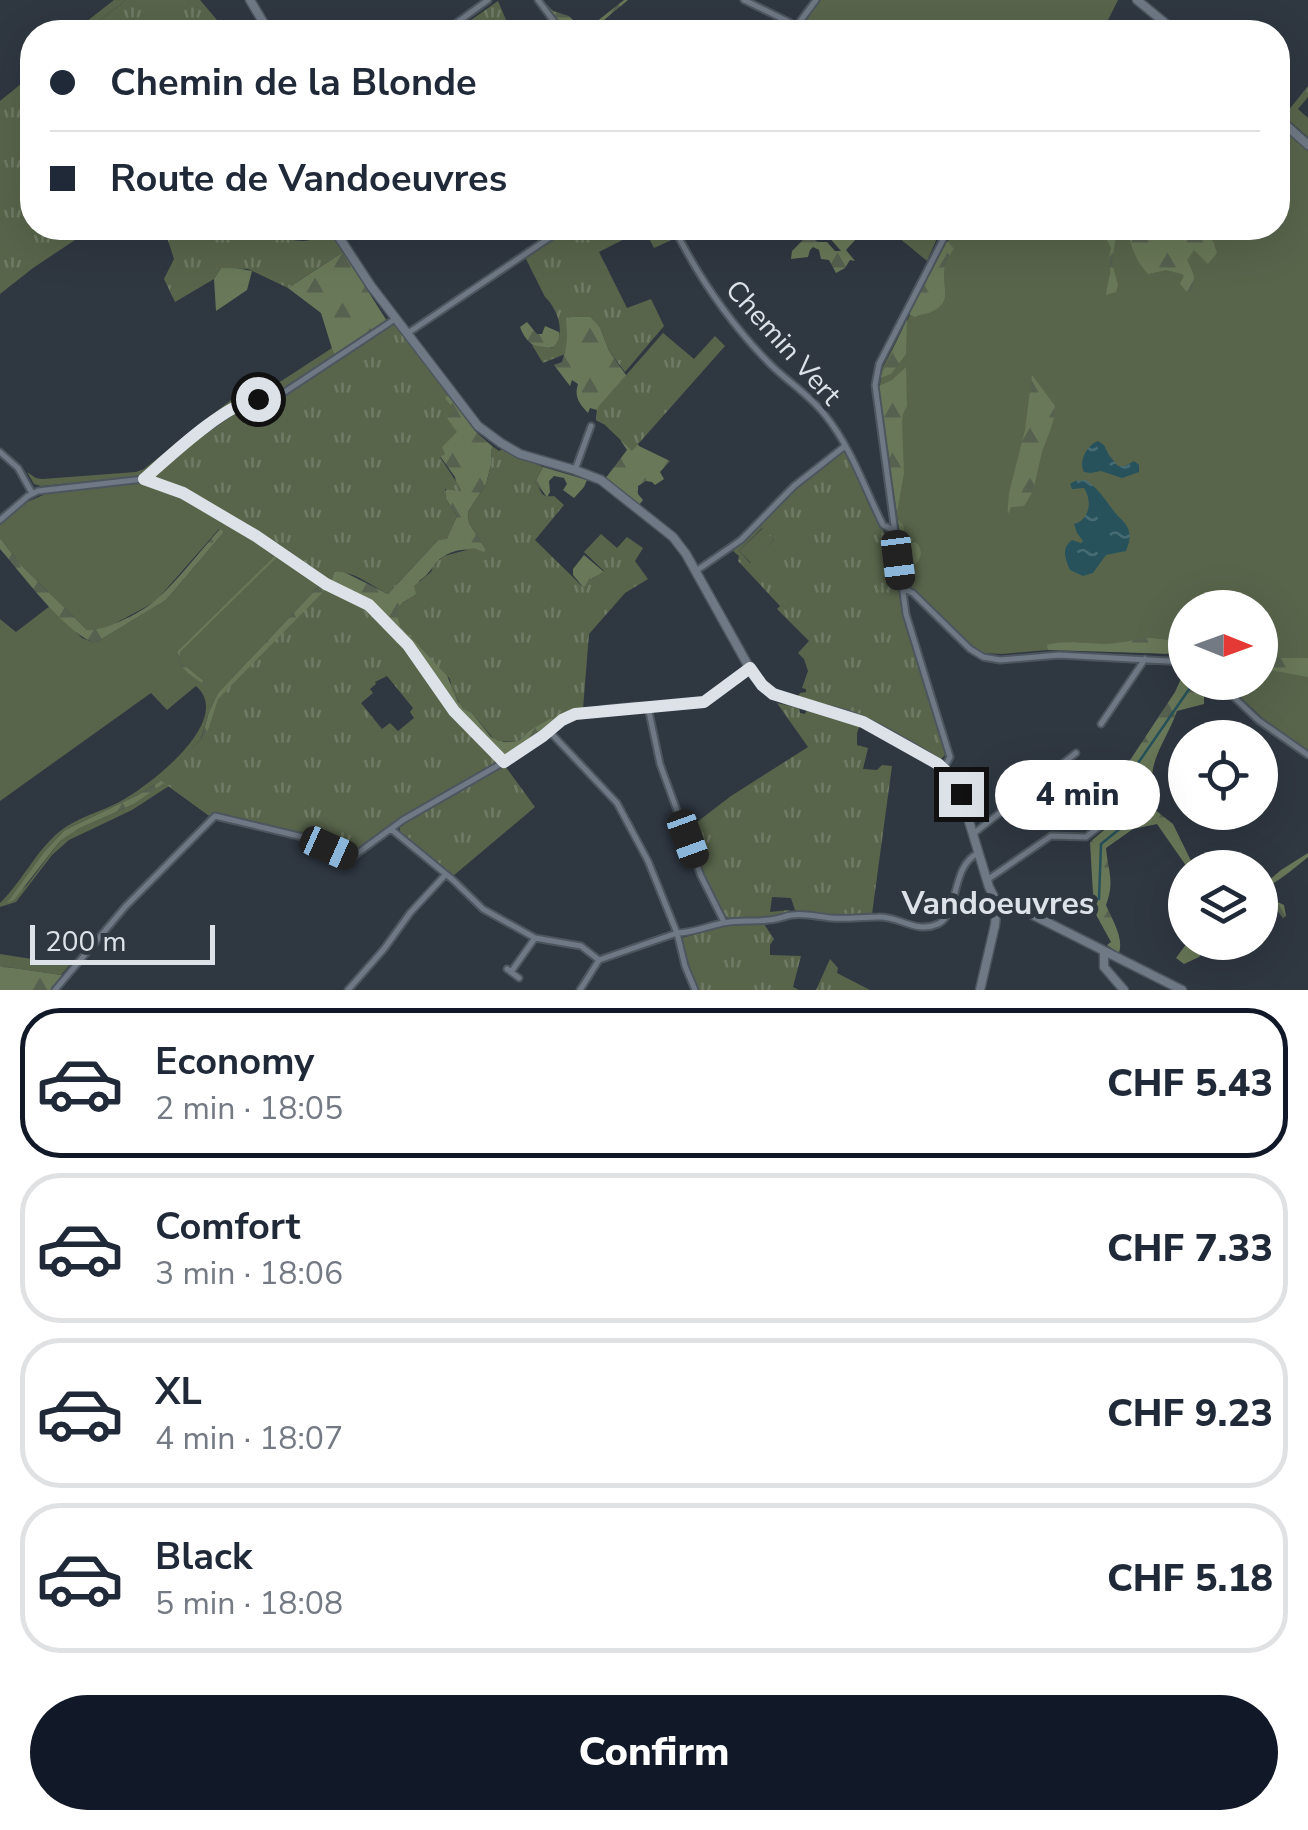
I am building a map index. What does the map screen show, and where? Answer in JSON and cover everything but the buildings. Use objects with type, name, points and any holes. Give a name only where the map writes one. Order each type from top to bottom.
[{"type":"main road","points":[[1138,0],[1162,20]]},
{"type":"main road","points":[[340,240],[371,286],[487,433],[520,454],[575,470],[606,484],[668,532],[681,546],[762,685],[773,694],[857,719],[944,768],[959,789],[997,903],[980,990]]},
{"type":"main road","points":[[997,903],[1014,906],[1182,990]]},
{"type":"main road","points":[[1104,951],[1103,965],[1124,990]]},
{"type":"street","points":[[460,20],[488,0]]},
{"type":"street","points":[[744,0],[781,20]]},
{"type":"street","points":[[408,333],[546,240]]},
{"type":"street","name":"Chemin Vert","points":[[680,240],[728,315],[775,370],[819,408],[845,446],[882,525],[894,531]]},
{"type":"street","points":[[943,240],[875,378],[906,614],[950,756],[944,768]]},
{"type":"street","points":[[144,479],[246,400],[277,397],[396,318]]},
{"type":"street","points":[[575,470],[592,426]]},
{"type":"street","points":[[696,571],[741,540],[794,486],[845,446]]},
{"type":"street","points":[[0,452],[18,468],[32,492]]},
{"type":"street","points":[[0,520],[32,492],[44,489],[144,479],[183,493],[326,584],[369,605],[408,645],[454,711],[504,762]]},
{"type":"street","points":[[902,588],[912,592],[983,657],[1000,660],[1043,654],[1168,661]]},
{"type":"street","points":[[1101,724],[1145,659]]},
{"type":"street","points":[[55,990],[125,907],[216,816],[306,838],[351,858],[390,829],[504,762],[562,720],[575,714],[707,700],[750,668]]},
{"type":"street","points":[[1238,700],[1308,755]]},
{"type":"street","points":[[648,707],[660,764],[701,876],[724,922]]},
{"type":"street","points":[[549,731],[617,803],[646,856],[695,990]]},
{"type":"street","points":[[973,834],[1076,752]]},
{"type":"street","points":[[987,880],[1050,836],[1082,838],[1091,834],[1124,808],[1121,794]]},
{"type":"street","points":[[390,829],[483,909],[535,938],[582,946],[599,960]]},
{"type":"street","points":[[580,990],[599,960],[724,922],[770,920],[796,914],[886,917],[917,928],[934,925],[948,917],[955,887],[971,858],[979,854]]},
{"type":"street","points":[[348,990],[446,874]]},
{"type":"street","points":[[518,978],[509,970],[535,938]]},
{"type":"green space","points":[[114,0],[126,0],[100,20],[88,20]]},
{"type":"green space","points":[[126,0],[200,0],[217,20],[100,20]]},
{"type":"green space","points":[[542,0],[553,11],[573,20],[556,20]]},
{"type":"green space","points":[[624,0],[628,0],[604,20],[599,20]]},
{"type":"green space","points":[[821,0],[1118,0],[1108,20],[807,20]]},
{"type":"green space","points":[[498,1],[506,20],[471,20]]},
{"type":"green space","points":[[20,85],[20,240],[75,240],[0,294],[0,101]]},
{"type":"green space","points":[[1308,86],[1308,97],[1298,109],[1308,118],[1308,137],[1290,121],[1290,108]]},
{"type":"green space","points":[[1290,135],[1308,151],[1308,751],[1278,730],[1278,720],[1265,720],[1243,700],[1278,700],[1278,590],[1168,590],[1168,654],[1060,649],[1002,654],[983,653],[970,644],[907,583],[879,392],[882,369],[949,240],[1290,240]]},
{"type":"green space","points":[[168,240],[335,240],[343,252],[288,288],[248,269],[221,268],[214,279],[175,302],[164,279],[174,259]]},
{"type":"green space","points":[[550,240],[622,240],[599,252],[627,308],[651,299],[664,326],[625,372],[591,317],[566,317],[565,354],[543,363],[532,345],[552,348],[559,336],[559,322],[525,257]]},
{"type":"green space","points":[[650,240],[672,240],[654,248]]},
{"type":"green space","points":[[803,240],[827,242],[835,251],[841,251],[831,240],[855,240],[846,250],[855,261],[850,260],[836,273],[829,260],[821,259],[819,250],[813,247],[808,257],[791,259],[792,251]]},
{"type":"green space","points":[[902,240],[936,240],[927,261]]},
{"type":"green space","points":[[1107,240],[1115,240],[1112,263],[1118,285],[1116,292],[1106,295],[1110,275],[1111,248]]},
{"type":"green space","points":[[1130,240],[1211,240],[1217,253],[1208,264],[1194,250],[1187,260],[1194,283],[1192,292],[1187,292],[1180,284],[1182,274],[1166,270],[1148,274]]},
{"type":"green space","points":[[947,241],[954,249],[945,267],[944,300],[938,308],[915,317],[909,314]]},
{"type":"green space","points":[[343,252],[387,321],[334,355],[321,313],[288,288]]},
{"type":"green space","points":[[221,268],[252,271],[247,290],[216,311],[214,279]]},
{"type":"green space","points":[[565,317],[591,317],[631,382],[604,424],[596,420],[597,410],[590,408],[588,413],[580,403],[578,384],[572,380],[570,386],[554,365],[562,362],[564,356]]},
{"type":"green space","points":[[907,319],[906,354],[891,374],[880,378]]},
{"type":"green space","points":[[527,322],[537,334],[542,334],[545,326],[559,332],[556,346],[539,348],[530,342],[520,327]]},
{"type":"green space","points":[[394,324],[448,395],[445,398],[455,411],[447,418],[457,432],[442,447],[445,454],[440,457],[463,492],[445,489],[446,499],[457,516],[447,539],[438,540],[388,594],[341,572],[334,572],[331,583],[223,514],[155,479],[161,467],[225,416],[250,403],[278,399]]},
{"type":"green space","points":[[663,333],[694,359],[715,336],[725,346],[632,451],[596,420],[598,407]]},
{"type":"green space","points":[[332,348],[334,355],[273,395],[252,394],[215,417],[140,476],[41,486],[34,484],[27,472],[42,479],[144,469],[241,392],[252,385],[269,389]]},
{"type":"green space","points":[[906,367],[904,473],[897,513],[879,386]]},
{"type":"green space","points":[[1032,375],[1055,406],[1055,413],[1031,495],[1024,506],[1011,507],[1007,518],[1009,493],[1025,430]]},
{"type":"green space","points":[[448,395],[475,431],[492,446],[486,484],[468,512],[469,523],[486,550],[459,550],[441,558],[419,581],[417,594],[402,603],[400,626],[446,673],[458,702],[491,737],[517,742],[552,717],[554,721],[507,755],[495,750],[469,724],[394,624],[365,600],[331,582],[334,572],[340,570],[388,594],[438,540],[447,538],[457,516],[445,491],[458,491],[455,477],[440,456]]},
{"type":"green space","points":[[628,431],[639,446],[670,461],[660,472],[664,479],[655,485],[646,481],[638,486],[643,500],[639,505],[605,479],[627,450],[621,441]]},
{"type":"green space","points":[[492,446],[543,467],[535,482],[543,495],[554,496],[564,505],[535,540],[584,588],[604,571],[584,552],[601,534],[617,548],[627,537],[643,548],[635,561],[648,579],[625,593],[589,634],[583,709],[554,721],[552,718],[517,742],[498,741],[472,713],[463,709],[450,679],[400,626],[398,618],[398,606],[416,594],[414,586],[444,556],[474,548],[486,550],[469,523],[468,512],[486,484]]},
{"type":"green space","points":[[845,451],[894,553],[902,614],[946,754],[940,760],[862,716],[798,696],[806,692],[802,688],[808,671],[798,653],[809,641],[777,609],[780,606],[732,550],[793,489]],"holes":[[[762,528],[774,540],[750,563],[739,551]]]},
{"type":"green space","points":[[543,467],[587,480],[574,498],[563,490],[567,484],[564,478],[554,476],[549,481],[547,497],[535,482]]},
{"type":"green space","points":[[146,483],[215,513],[320,585],[218,693],[201,739],[159,782],[65,830],[9,901],[27,885],[60,841],[134,804],[164,782],[169,786],[132,810],[69,840],[52,855],[16,902],[0,907],[50,840],[73,822],[121,801],[150,781],[184,751],[205,716],[205,700],[196,686],[167,710],[151,693],[0,801],[0,619],[16,632],[50,606],[82,638],[95,643],[166,600],[224,532],[219,529],[155,602],[93,632],[19,563],[0,538],[0,525],[25,503],[50,492]]},
{"type":"green space","points":[[898,520],[905,535],[919,546],[921,555],[916,564],[903,555]]},
{"type":"green space","points":[[763,528],[774,540],[751,563],[739,551]]},
{"type":"green space","points":[[220,529],[224,532],[166,600],[95,643],[71,628],[0,549],[0,538],[19,563],[87,630],[94,630],[124,620],[151,604]]},
{"type":"green space","points":[[584,555],[604,572],[584,588],[573,575],[573,569]]},
{"type":"green space","points":[[275,556],[180,652],[179,661],[206,686],[182,667],[179,662],[177,657],[178,651]]},
{"type":"green space","points":[[320,585],[356,601],[404,646],[379,630],[326,843],[215,812],[211,817],[164,783],[134,804],[60,841],[14,900],[7,903],[65,830],[159,782],[201,740],[218,693]]},
{"type":"green space","points":[[326,589],[362,604],[374,615],[404,646],[496,764],[395,822],[351,856],[305,835],[215,812],[211,817],[160,780],[207,733],[218,699]],"holes":[[[387,676],[413,708],[410,712],[414,718],[398,731],[390,723],[382,729],[361,703],[373,693],[370,689],[375,682]]]},
{"type":"green space","points":[[1151,638],[1168,640],[1168,654],[1048,650],[1047,645],[1067,642],[1109,644]]},
{"type":"green space","points":[[1278,658],[1308,658],[1308,677],[1278,671]]},
{"type":"green space","points":[[1170,700],[1204,700],[1204,704],[1177,711],[1173,720],[1168,720],[1168,732],[1152,775],[1154,809],[1168,820],[1168,830],[1176,830],[1186,850],[1175,850],[1157,824],[1133,829],[1106,848],[1110,882],[1106,905],[1119,935],[1119,953],[1107,945],[1111,942],[1094,911],[1090,842],[1129,809],[1126,784],[1117,780]]},
{"type":"green space","points":[[777,703],[799,708],[800,713],[807,710],[860,725],[857,745],[868,748],[863,769],[892,766],[872,914],[795,910],[791,898],[772,897],[770,912],[790,912],[728,918],[709,889],[688,829],[808,747]]},
{"type":"green space","points":[[505,766],[535,807],[453,876],[400,835],[403,824]]},
{"type":"green space","points":[[1308,853],[1308,857],[1278,880],[1278,873]]},
{"type":"green space","points":[[1278,902],[1284,905],[1283,918],[1278,912]]},
{"type":"green space","points":[[764,924],[774,939],[770,955],[801,956],[793,987],[799,990],[697,990],[682,938],[723,926]]},
{"type":"green space","points":[[0,954],[71,963],[61,975],[0,966]]},
{"type":"green space","points":[[830,959],[838,968],[837,973],[870,990],[816,990]]},
{"type":"green space","points":[[0,966],[64,976],[52,990],[0,990]]},
{"type":"water","points":[[1098,441],[1118,466],[1134,461],[1139,472],[1122,478],[1101,471],[1084,472],[1085,454]]},
{"type":"water","points":[[1086,480],[1126,525],[1130,535],[1126,551],[1106,555],[1093,573],[1083,576],[1070,570],[1065,554],[1072,540],[1083,541],[1074,524],[1086,515],[1089,504],[1084,488],[1072,489],[1070,484]]},
{"type":"waterway","points":[[1099,899],[1101,844],[1138,814],[1133,777],[1136,766],[1182,700]]},
{"type":"district","name":"Vandoeuvres","points":[[998,903]]},
{"type":"route","points":[[258,399],[246,400],[220,417],[144,479],[183,493],[326,584],[369,605],[408,645],[454,711],[504,762],[567,716],[704,702],[750,668],[773,694],[857,719],[938,764],[952,777],[961,794]]}]
